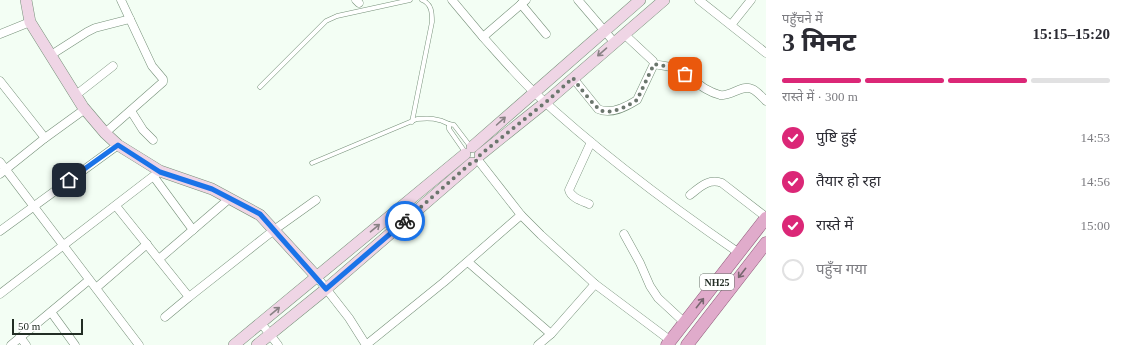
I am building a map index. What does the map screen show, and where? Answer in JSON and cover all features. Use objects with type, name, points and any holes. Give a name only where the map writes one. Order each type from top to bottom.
[{"type":"main road","name":"NH25","points":[[669,343],[766,217]]},
{"type":"main road","name":"NH25","points":[[687,345],[766,243]]},
{"type":"street","points":[[26,0],[30,22],[85,109],[105,133],[118,145],[157,174],[193,230]]},
{"type":"street","points":[[105,133],[163,82],[163,79],[152,66],[121,0]]},
{"type":"street","points":[[453,0],[483,37],[534,92],[591,142],[699,225],[739,253]]},
{"type":"street","points":[[578,0],[614,42]]},
{"type":"street","points":[[257,345],[326,289],[472,154],[534,92],[640,0]]},
{"type":"street","points":[[234,345],[472,154],[546,102],[664,0]]},
{"type":"street","points":[[699,0],[766,53]]},
{"type":"street","points":[[731,25],[751,0]]},
{"type":"street","points":[[483,37],[524,2],[546,34]]},
{"type":"street","points":[[51,55],[87,32],[96,28],[130,19]]},
{"type":"street","points":[[0,34],[30,22]]},
{"type":"street","points":[[624,34],[653,61],[654,64],[678,70],[701,87],[719,95],[728,95],[747,87],[754,90],[766,101]]},
{"type":"street","points":[[573,78],[598,109],[607,112],[614,111],[637,100],[654,64]]},
{"type":"street","points":[[76,95],[113,66]]},
{"type":"street","points":[[0,81],[45,138]]},
{"type":"street","points":[[3,172],[45,138],[85,109]]},
{"type":"street","points":[[131,111],[143,130],[153,140]]},
{"type":"street","points":[[589,204],[570,194],[569,190],[591,142]]},
{"type":"street","points":[[0,231],[118,145]]},
{"type":"street","points":[[472,154],[522,215],[595,284],[669,343]]},
{"type":"street","points":[[0,162],[3,172],[33,206],[64,246],[96,288],[135,344]]},
{"type":"street","points":[[157,174],[212,189],[260,214],[326,289],[366,345],[468,262],[522,215]]},
{"type":"street","points":[[0,294],[157,174]]},
{"type":"street","points":[[690,195],[705,184],[717,181],[722,183],[766,217]]},
{"type":"street","points":[[159,259],[230,198]]},
{"type":"street","points":[[165,317],[274,230],[316,200]]},
{"type":"street","points":[[116,206],[189,297]]},
{"type":"street","points":[[624,234],[640,263],[650,286],[658,298],[685,323]]},
{"type":"street","points":[[96,288],[147,244]]},
{"type":"street","points":[[468,262],[551,334]]},
{"type":"street","points":[[11,345],[89,280]]},
{"type":"street","points":[[538,345],[551,334],[595,284]]},
{"type":"street","points":[[51,312],[75,345]]},
{"type":"street","points":[[261,323],[278,345]]},
{"type":"street","points":[[20,338],[26,345]]},
{"type":"lane","points":[[260,87],[326,21],[338,16],[410,0]]},
{"type":"lane","points":[[412,122],[432,22],[432,10],[429,5],[422,0]]},
{"type":"lane","points":[[312,163],[417,120],[435,118],[454,125],[472,154]]},
{"type":"lane","points":[[449,124],[449,129],[472,154]]},
{"type":"way so far","points":[[405,221],[472,162],[476,162],[480,155],[546,102],[573,78],[598,109],[607,112],[614,111],[637,100],[654,68],[654,64],[671,67],[685,74]]},
{"type":"route","points":[[69,180],[118,145],[160,172],[212,189],[260,214],[326,289],[405,221]]}]
